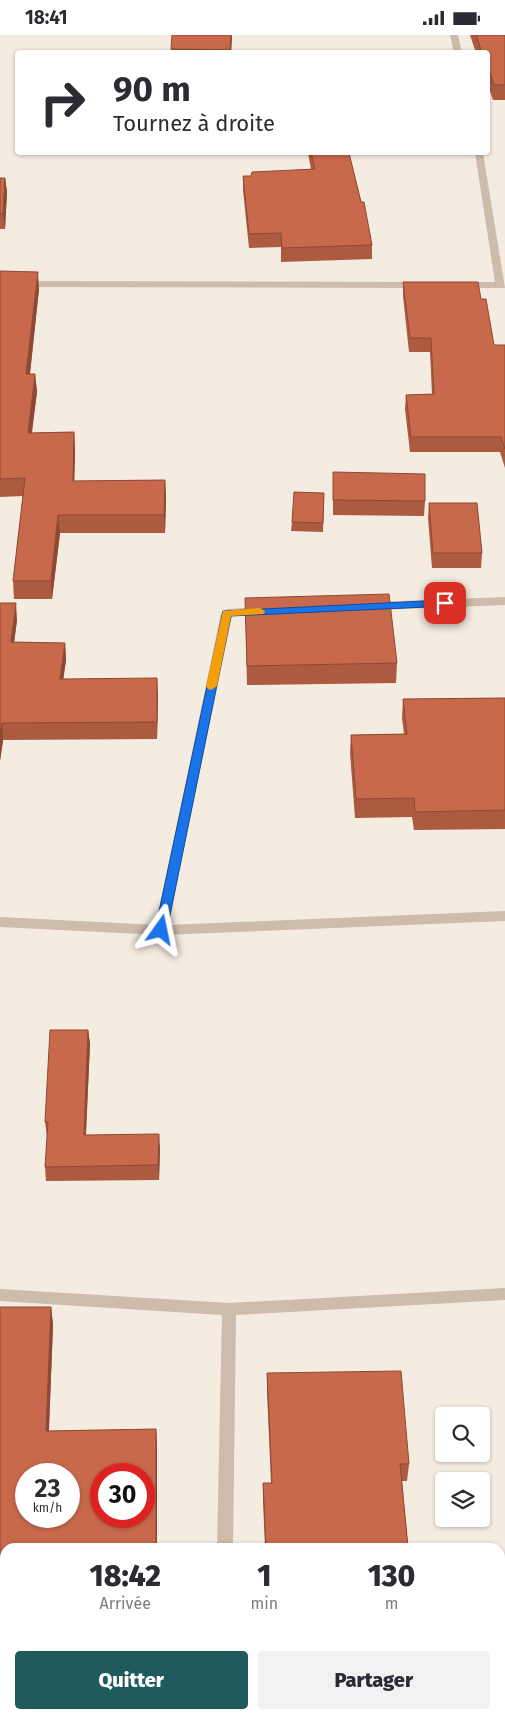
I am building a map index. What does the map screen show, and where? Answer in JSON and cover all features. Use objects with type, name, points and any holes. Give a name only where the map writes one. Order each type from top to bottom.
[{"type":"street","points":[[454,35],[457,50]]},
{"type":"street","points":[[450,285],[502,285],[479,155]]},
{"type":"street","points":[[0,284],[430,285]]},
{"type":"street","points":[[366,607],[505,601]]},
{"type":"street","points":[[161,930],[227,613],[276,611]]},
{"type":"street","points":[[0,923],[161,930],[505,916]]},
{"type":"street","points":[[0,1295],[228,1309],[505,1294]]},
{"type":"street","points":[[225,1543],[228,1309]]},
{"type":"building","points":[[172,35],[231,35],[230,50],[171,49]]},
{"type":"building","points":[[476,35],[505,35],[505,85],[494,85],[490,73],[490,50],[481,50]]},
{"type":"building","points":[[312,155],[349,155],[361,202],[364,202],[372,245],[282,248],[281,233],[249,234],[243,176],[251,176],[252,172],[315,169]]},
{"type":"building","points":[[0,178],[5,178],[3,214],[0,214]]},
{"type":"building","points":[[0,271],[38,272],[26,374],[35,374],[28,433],[74,432],[73,481],[165,480],[164,515],[58,515],[51,581],[13,581],[25,478],[0,479]]},
{"type":"building","points":[[403,282],[478,282],[481,299],[486,299],[494,345],[505,345],[505,449],[501,437],[411,437],[406,395],[434,394],[431,338],[410,338]]},
{"type":"building","points":[[333,472],[425,474],[425,501],[333,500]]},
{"type":"building","points":[[294,492],[324,493],[323,523],[292,522]]},
{"type":"building","points":[[429,503],[477,503],[482,553],[433,553]]},
{"type":"building","points":[[389,594],[397,663],[247,666],[245,598]]},
{"type":"building","points":[[0,603],[16,603],[11,642],[65,643],[60,679],[157,678],[157,722],[2,723],[0,733]]},
{"type":"building","points":[[505,698],[505,810],[415,812],[414,798],[356,799],[351,735],[407,734],[403,699]]},
{"type":"building","points":[[50,1030],[88,1030],[84,1135],[159,1134],[158,1165],[45,1167],[48,1122],[45,1122]]},
{"type":"building","points":[[0,1307],[51,1307],[46,1431],[156,1429],[156,1543],[0,1543]]},
{"type":"building","points":[[401,1371],[409,1464],[400,1464],[408,1543],[266,1543],[263,1483],[272,1483],[267,1373]]},
{"type":"slow traffic","points":[[211,686],[227,613],[260,611]]},
{"type":"route","points":[[161,930],[227,613],[445,603]]}]
